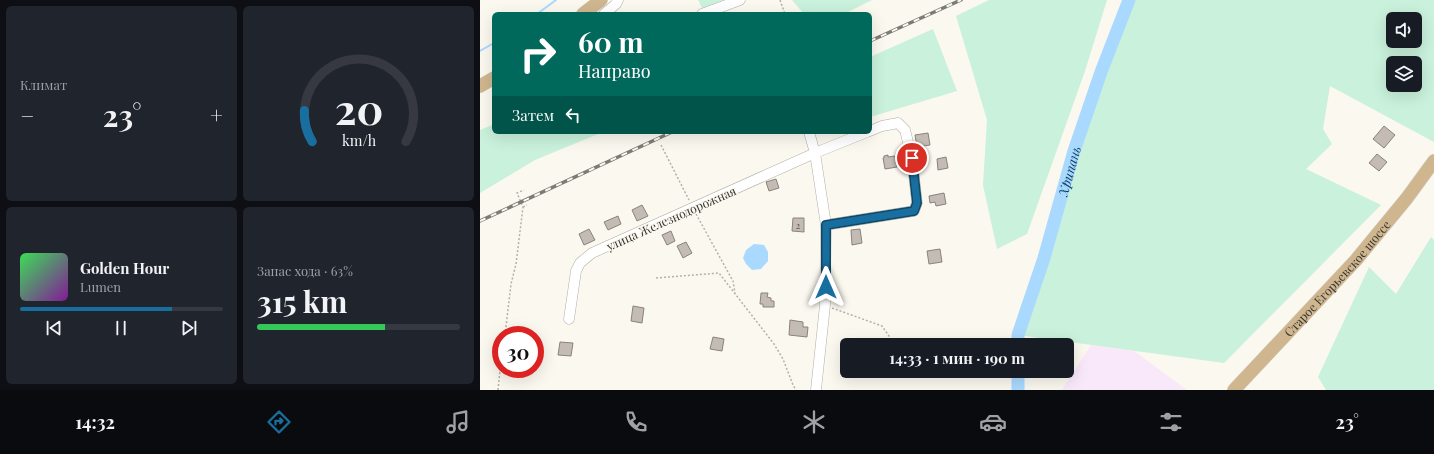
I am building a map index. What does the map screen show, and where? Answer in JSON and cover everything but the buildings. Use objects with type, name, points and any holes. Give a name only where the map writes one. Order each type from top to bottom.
[{"type":"main road","points":[[586,12],[601,0]]},
{"type":"main road","points":[[480,86],[492,79]]},
{"type":"main road","name":"Старое Егорьевское шоссе","points":[[1234,390],[1356,260],[1407,198],[1434,161]]},
{"type":"street","points":[[606,12],[616,4],[618,0]]},
{"type":"street","points":[[707,12],[740,0]]},
{"type":"street","points":[[826,225],[914,211],[917,203],[912,158],[905,130],[898,123],[882,126],[872,130]]},
{"type":"street","points":[[810,134],[815,153],[826,225],[825,305],[816,390]]},
{"type":"street","name":"улица Железнодорожная","points":[[569,319],[576,271],[580,263],[592,253],[815,153],[862,134]]},
{"type":"path","points":[[780,0],[785,12]]},
{"type":"path","points":[[660,145],[733,281],[735,294]]},
{"type":"path","points":[[506,326],[523,207],[517,193],[524,190]]},
{"type":"path","points":[[523,207],[527,205]]},
{"type":"path","points":[[656,278],[719,273],[774,344],[783,359],[796,390]]},
{"type":"path","points":[[825,305],[882,326],[889,338]]},
{"type":"path","points":[[498,390],[499,378]]},
{"type":"shaded area","points":[[1091,345],[1134,351],[1187,390],[1062,390],[1070,378],[1074,378],[1074,371]]},
{"type":"green space","points":[[698,0],[724,0],[702,8]]},
{"type":"green space","points":[[792,0],[872,0],[848,12],[802,12]]},
{"type":"green space","points":[[989,0],[1107,0],[1085,71],[1027,234],[997,249],[983,185],[987,120],[956,16]]},
{"type":"green space","points":[[1129,0],[1434,0],[1434,142],[1330,86],[1323,129],[1332,144],[1306,169],[1381,205],[1224,363],[1074,343],[1074,338],[1040,338],[1018,335],[1044,258],[1074,151],[1101,72]]},
{"type":"green space","points":[[933,29],[957,91],[872,116],[872,56]]},
{"type":"green space","points":[[492,125],[492,134],[598,134],[535,160],[480,193],[480,130]]},
{"type":"green space","points":[[1431,237],[1434,240],[1434,390],[1326,390],[1318,377],[1369,267],[1396,294]]},
{"type":"water","points":[[754,244],[764,245],[768,252],[768,261],[761,269],[752,270],[743,258],[746,250]]},
{"type":"waterway","points":[[540,12],[556,0]]},
{"type":"waterway","name":"Хрипань","points":[[1018,338],[1044,258],[1074,151],[1101,72],[1129,0]]},
{"type":"waterway","points":[[480,51],[492,44]]},
{"type":"waterway","name":"Хрипань","points":[[1018,378],[1018,390]]},
{"type":"railway","points":[[872,40],[961,0]]},
{"type":"railway","points":[[480,221],[668,134]]},
{"type":"route","points":[[826,287],[826,225],[914,211],[917,203],[912,158]]}]
